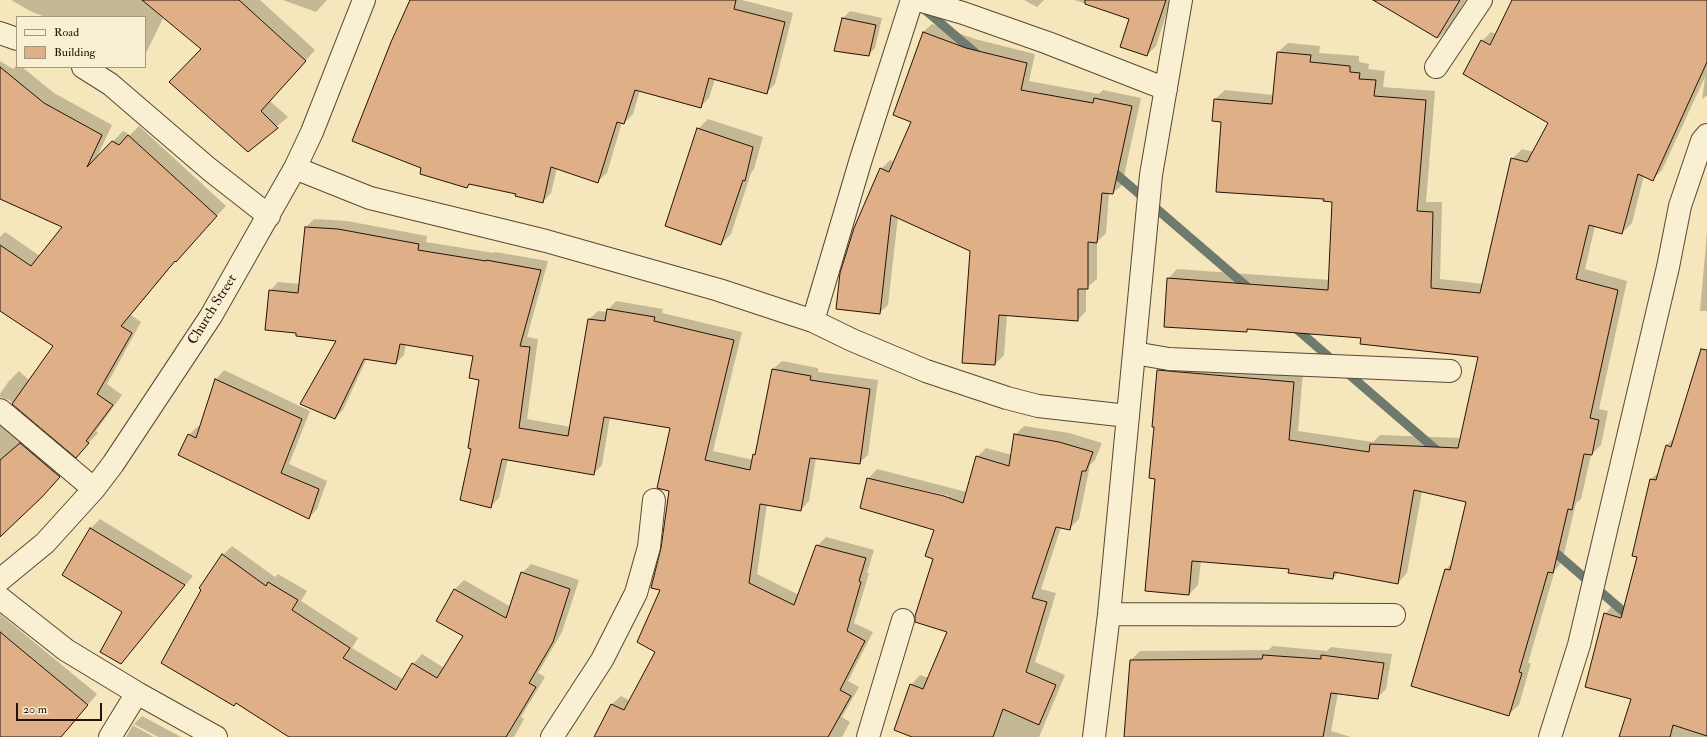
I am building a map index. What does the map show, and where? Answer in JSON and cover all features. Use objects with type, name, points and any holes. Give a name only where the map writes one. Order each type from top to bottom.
[{"type":"street","name":"Church Street","points":[[0,580],[45,543],[94,489],[126,444],[211,316],[296,168],[312,132],[364,0]]},
{"type":"street","points":[[812,321],[861,159],[912,0]]},
{"type":"street","points":[[918,0],[963,13],[1048,43],[1166,89]]},
{"type":"street","points":[[1094,737],[1109,614],[1151,175],[1181,0]]},
{"type":"street","points":[[1436,67],[1481,0]]},
{"type":"street","points":[[0,33],[16,39]]},
{"type":"street","points":[[84,68],[116,89],[208,169],[269,216]]},
{"type":"street","points":[[1550,737],[1579,645],[1668,267],[1680,206],[1702,142],[1707,135]]},
{"type":"street","points":[[296,168],[370,198],[554,243],[719,290],[812,321],[852,340],[926,371],[1007,398],[1038,406],[1128,416]]},
{"type":"street","points":[[1134,353],[1169,359],[1450,371]]},
{"type":"street","points":[[0,410],[94,489]]},
{"type":"street","points":[[552,737],[602,660],[636,593],[649,547],[654,500]]},
{"type":"street","points":[[0,598],[66,650],[137,693],[216,737]]},
{"type":"street","points":[[1109,614],[1394,615]]},
{"type":"street","points":[[868,737],[903,620]]},
{"type":"street","points":[[110,737],[137,693]]},
{"type":"building","points":[[142,0],[239,0],[306,61],[261,111],[278,128],[248,152],[169,82],[201,49]]},
{"type":"building","points":[[410,0],[736,0],[734,9],[785,22],[767,94],[709,78],[701,108],[635,90],[624,124],[617,122],[598,183],[551,167],[543,203],[515,196],[516,194],[469,184],[467,188],[420,174],[421,168],[352,141],[391,42]]},
{"type":"building","points":[[1085,0],[1166,0],[1147,56],[1120,47],[1129,19],[1085,4]]},
{"type":"building","points":[[1373,0],[1460,0],[1437,38]]},
{"type":"building","points":[[1512,0],[1707,0],[1707,62],[1653,181],[1638,174],[1622,234],[1589,225],[1576,279],[1618,290],[1590,418],[1599,420],[1592,455],[1584,454],[1572,510],[1568,509],[1553,573],[1548,572],[1519,672],[1522,673],[1509,716],[1411,686],[1445,569],[1450,570],[1466,502],[1414,490],[1398,584],[1334,572],[1333,579],[1288,573],[1289,569],[1192,561],[1189,595],[1145,591],[1155,479],[1149,478],[1154,427],[1152,427],[1157,370],[1294,382],[1289,440],[1369,452],[1370,444],[1458,448],[1478,357],[1360,344],[1361,338],[1247,329],[1247,332],[1164,327],[1167,278],[1328,290],[1332,202],[1323,201],[1324,199],[1216,192],[1221,122],[1212,121],[1214,99],[1272,104],[1277,52],[1311,55],[1310,62],[1350,66],[1350,72],[1360,73],[1359,79],[1376,80],[1374,96],[1426,100],[1417,211],[1433,212],[1431,288],[1480,293],[1511,158],[1527,162],[1548,123],[1463,74],[1481,40],[1490,45]]},
{"type":"building","points":[[842,18],[876,25],[869,56],[834,51]]},
{"type":"building","points":[[923,32],[966,48],[1027,63],[1021,90],[1093,103],[1094,98],[1132,106],[1113,194],[1102,193],[1097,243],[1088,242],[1088,289],[1078,289],[1078,321],[999,315],[995,365],[962,363],[970,251],[891,215],[880,314],[836,309],[840,273],[854,228],[880,168],[889,172],[911,122],[893,115]]},
{"type":"building","points":[[0,67],[44,103],[102,135],[87,167],[112,141],[119,145],[128,135],[217,216],[176,262],[175,261],[121,326],[132,333],[97,394],[113,405],[86,441],[89,443],[76,458],[12,404],[53,346],[0,311],[0,245],[31,266],[62,227],[0,199]]},
{"type":"building","points":[[697,128],[753,147],[745,181],[743,180],[721,245],[665,226]]},
{"type":"building","points":[[305,227],[338,229],[419,244],[418,250],[541,270],[520,346],[530,347],[519,428],[568,436],[588,319],[605,321],[607,309],[655,317],[654,321],[734,340],[705,460],[750,470],[753,454],[755,455],[772,369],[811,376],[810,380],[870,389],[860,464],[810,458],[801,511],[760,504],[749,583],[794,605],[816,545],[866,558],[859,581],[861,582],[847,631],[865,641],[840,690],[851,696],[828,737],[594,737],[611,704],[624,710],[655,652],[637,642],[660,590],[651,588],[661,548],[669,491],[657,488],[670,428],[604,417],[594,475],[502,459],[491,508],[460,500],[471,449],[468,448],[479,380],[469,378],[473,356],[400,344],[396,364],[364,359],[335,419],[300,404],[336,341],[296,336],[296,333],[265,330],[269,290],[298,293]]},
{"type":"building","points":[[1701,349],[1707,350],[1707,736],[1673,725],[1670,737],[1619,737],[1631,699],[1585,687],[1604,613],[1621,618],[1637,557],[1632,556],[1650,479],[1656,480],[1666,445],[1671,447]]},
{"type":"building","points":[[215,379],[302,419],[281,473],[319,489],[309,519],[178,455],[188,434],[196,438]]},
{"type":"building","points":[[1014,434],[1059,442],[1093,452],[1086,471],[1082,471],[1070,530],[1056,527],[1032,598],[1047,602],[1026,672],[1056,685],[1039,725],[1003,709],[993,737],[912,737],[894,730],[910,684],[923,689],[947,632],[915,622],[915,616],[933,559],[925,556],[934,530],[860,508],[867,478],[944,496],[963,503],[976,456],[1009,466]]},
{"type":"building","points":[[20,443],[60,477],[42,497],[0,537],[0,460]]},
{"type":"building","points":[[90,528],[185,585],[121,664],[100,652],[122,612],[62,575]]},
{"type":"building","points":[[222,554],[266,586],[268,582],[298,600],[292,610],[350,648],[343,658],[396,690],[412,663],[437,678],[463,636],[436,621],[454,589],[506,618],[521,572],[570,589],[553,642],[529,683],[536,687],[506,737],[289,737],[236,703],[234,706],[161,663],[201,590],[199,588]]},
{"type":"building","points":[[0,632],[88,705],[61,737],[0,737]]},
{"type":"building","points":[[1263,655],[1321,659],[1321,655],[1384,663],[1378,699],[1331,693],[1323,737],[1124,737],[1130,660],[1262,659]]},
{"type":"waterway","points":[[923,8],[980,57]]},
{"type":"waterway","points":[[1108,167],[1252,291]]},
{"type":"waterway","points":[[1292,325],[1441,454]]},
{"type":"waterway","points":[[1549,547],[1632,619]]}]
